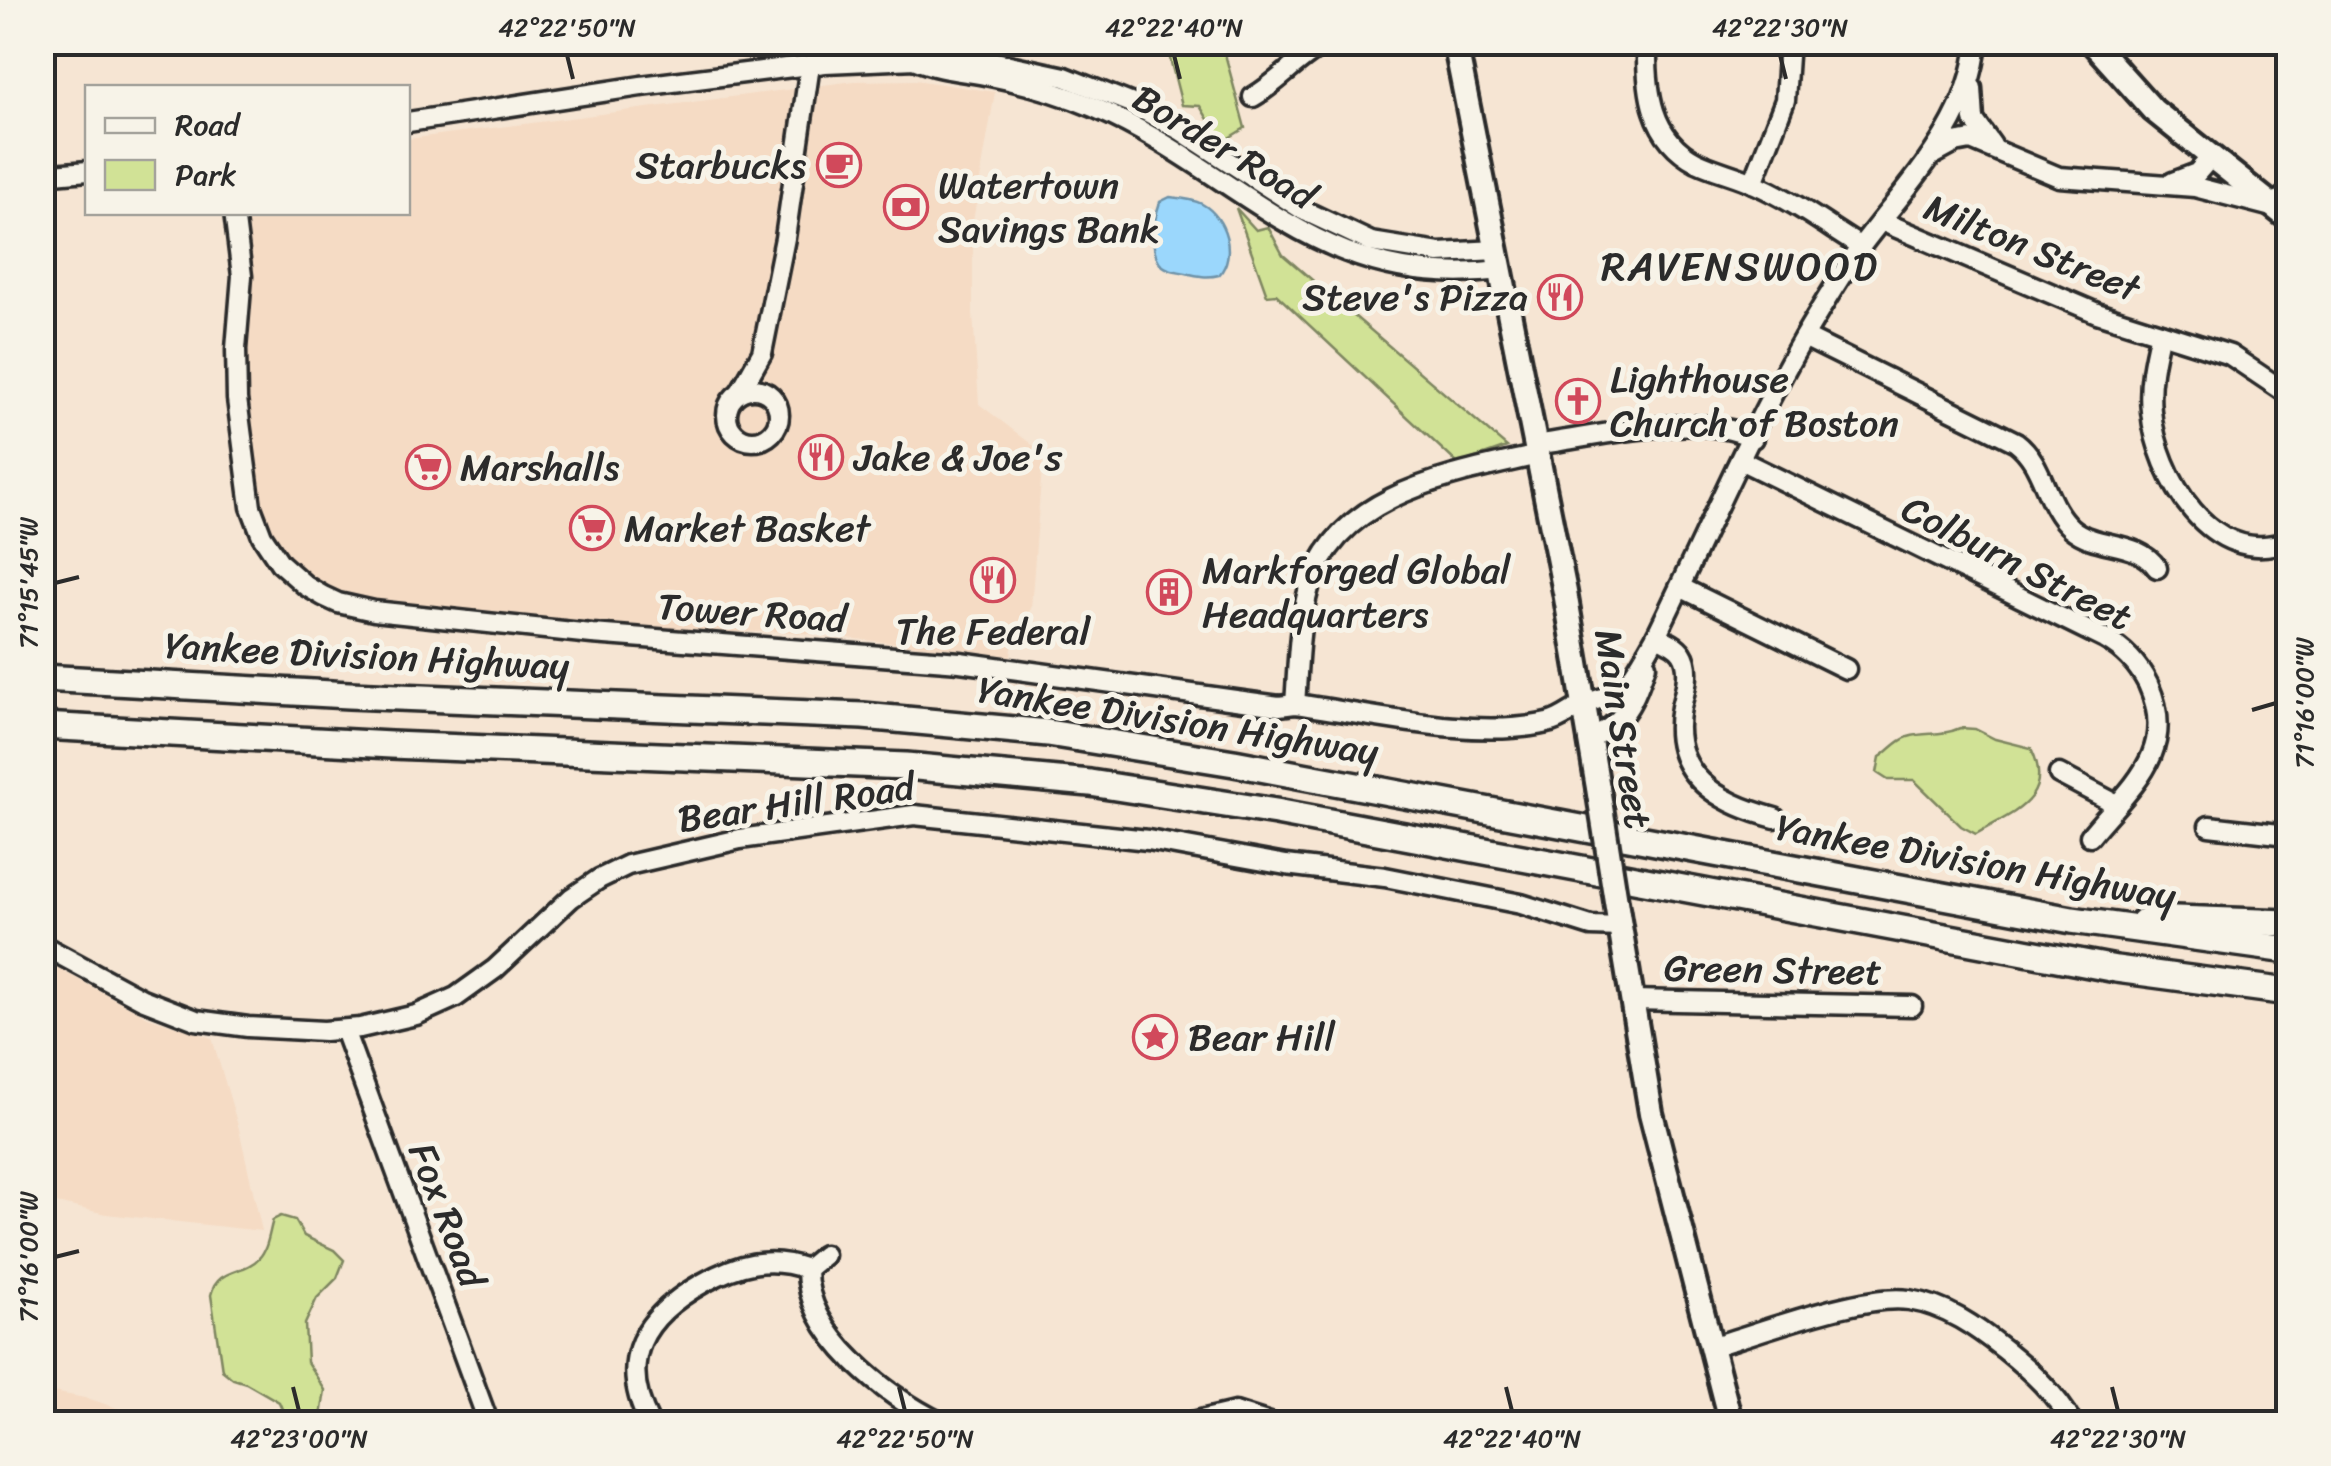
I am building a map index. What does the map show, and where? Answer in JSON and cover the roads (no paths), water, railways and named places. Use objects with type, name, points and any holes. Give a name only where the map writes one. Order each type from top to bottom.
[{"type":"highway","name":"Yankee Division Highway","points":[[42,678],[863,716],[1048,733],[1254,766],[2108,926],[2288,950]]},
{"type":"highway","name":"Yankee Division Highway","points":[[42,726],[906,766],[1075,781],[1276,812],[2116,969],[2287,992]]},
{"type":"highway","points":[[2108,926],[2175,919],[2288,922]]},
{"type":"main road","name":"Main Street","points":[[1456,42],[1584,704],[1654,1125],[1731,1424]]},
{"type":"main road","points":[[2092,42],[2153,110],[2210,158],[2283,206]]},
{"type":"street","points":[[1647,42],[1649,99],[1666,136],[1700,163],[1753,183],[1861,247]]},
{"type":"street","points":[[1753,183],[1785,100],[1789,42]]},
{"type":"street","points":[[1253,97],[1320,45]]},
{"type":"street","points":[[1976,50],[1972,114],[1976,126],[1994,147]]},
{"type":"street","points":[[1590,737],[1612,728],[1628,709],[1656,636],[1804,337],[1861,247],[1929,159],[1962,99],[1976,50]]},
{"type":"street","name":"Border Road","points":[[410,122],[810,65],[916,60],[937,68],[1034,86],[1111,115],[1158,139],[1305,235],[1349,254],[1422,271],[1470,273],[1499,260]]},
{"type":"street","points":[[762,353],[771,395],[778,406],[778,424],[767,438],[749,441],[734,432],[727,417],[731,401],[762,353],[785,238],[810,65]]},
{"type":"street","points":[[1929,159],[1959,141],[1977,142],[2058,177],[2207,189],[2283,206]]},
{"type":"street","points":[[2158,184],[2193,176],[2210,158]]},
{"type":"street","points":[[42,175],[85,171]]},
{"type":"street","name":"Tower Road","points":[[234,215],[242,276],[236,399],[250,507],[262,536],[280,563],[306,586],[338,603],[592,634],[960,662],[1280,706],[1295,704],[1491,728],[1546,724],[1620,690],[1656,636]]},
{"type":"street","name":"Milton Street","points":[[1881,221],[2082,307],[2230,355],[2288,394]]},
{"type":"street","name":"Milton Street","points":[[2160,334],[2151,386],[2152,424],[2161,456],[2183,499],[2211,527],[2240,544],[2264,546],[2288,541]]},
{"type":"street","points":[[1804,337],[2016,442],[2034,459],[2054,508],[2073,529],[2091,540],[2137,551],[2157,568]]},
{"type":"street","points":[[740,392],[752,388],[771,395]]},
{"type":"street","points":[[1295,704],[1309,589],[1323,556],[1346,527],[1366,510],[1391,497],[1536,450],[1638,432],[1724,427],[1753,438]]},
{"type":"street","name":"Colburn Street","points":[[1742,462],[2105,639],[2128,654],[2152,694],[2160,728],[2151,758],[2090,836]]},
{"type":"street","points":[[1680,587],[1846,669]]},
{"type":"street","points":[[1656,636],[1682,652],[1686,663],[1678,733],[1685,758],[1721,798],[1775,818]]},
{"type":"street","points":[[2059,774],[2116,804]]},
{"type":"street","name":"Bear Hill Road","points":[[42,945],[142,999],[190,1018],[248,1027],[344,1030],[400,1020],[456,997],[489,974],[576,894],[628,865],[740,839],[898,816],[950,817],[1179,845],[1394,879],[1521,904],[1591,926],[1619,920]]},
{"type":"street","points":[[2209,826],[2288,835]]},
{"type":"street","name":"Green Street","points":[[1632,1000],[1912,1006]]},
{"type":"street","name":"Fox Road","points":[[344,1030],[489,1424]]},
{"type":"street","points":[[807,1269],[824,1255]]},
{"type":"street","points":[[650,1424],[638,1401],[634,1373],[642,1338],[657,1316],[696,1288],[736,1267],[766,1261],[807,1269]]},
{"type":"street","points":[[807,1269],[816,1312],[850,1356],[907,1404],[943,1424]]},
{"type":"street","points":[[1713,1346],[1871,1302],[1915,1301],[1954,1314],[1991,1338],[2039,1380],[2073,1424]]},
{"type":"street","points":[[1184,1424],[1235,1412],[1252,1414],[1273,1424]]},
{"type":"water","points":[[1170,197],[1198,202],[1223,227],[1228,247],[1219,275],[1174,271],[1158,260],[1154,245],[1156,217],[1160,202]]},
{"type":"place","name":"Starbucks","points":[[839,165]]},
{"type":"place","name":"Watertown Savings Bank","points":[[906,207]]},
{"type":"place","name":"Steve's Pizza","points":[[1560,297]]},
{"type":"place","name":"Lighthouse Church of Boston","points":[[1578,401]]},
{"type":"place","name":"Jake & Joe's","points":[[821,457]]},
{"type":"place","name":"Marshalls","points":[[428,467]]},
{"type":"place","name":"Market Basket","points":[[592,528]]},
{"type":"place","name":"The Federal","points":[[993,580]]},
{"type":"place","name":"Markforged Global Headquarters","points":[[1169,592]]},
{"type":"place","name":"Bear Hill","points":[[1155,1037]]},
{"type":"district","name":"RAVENSWOOD","points":[[1740,266]]}]
